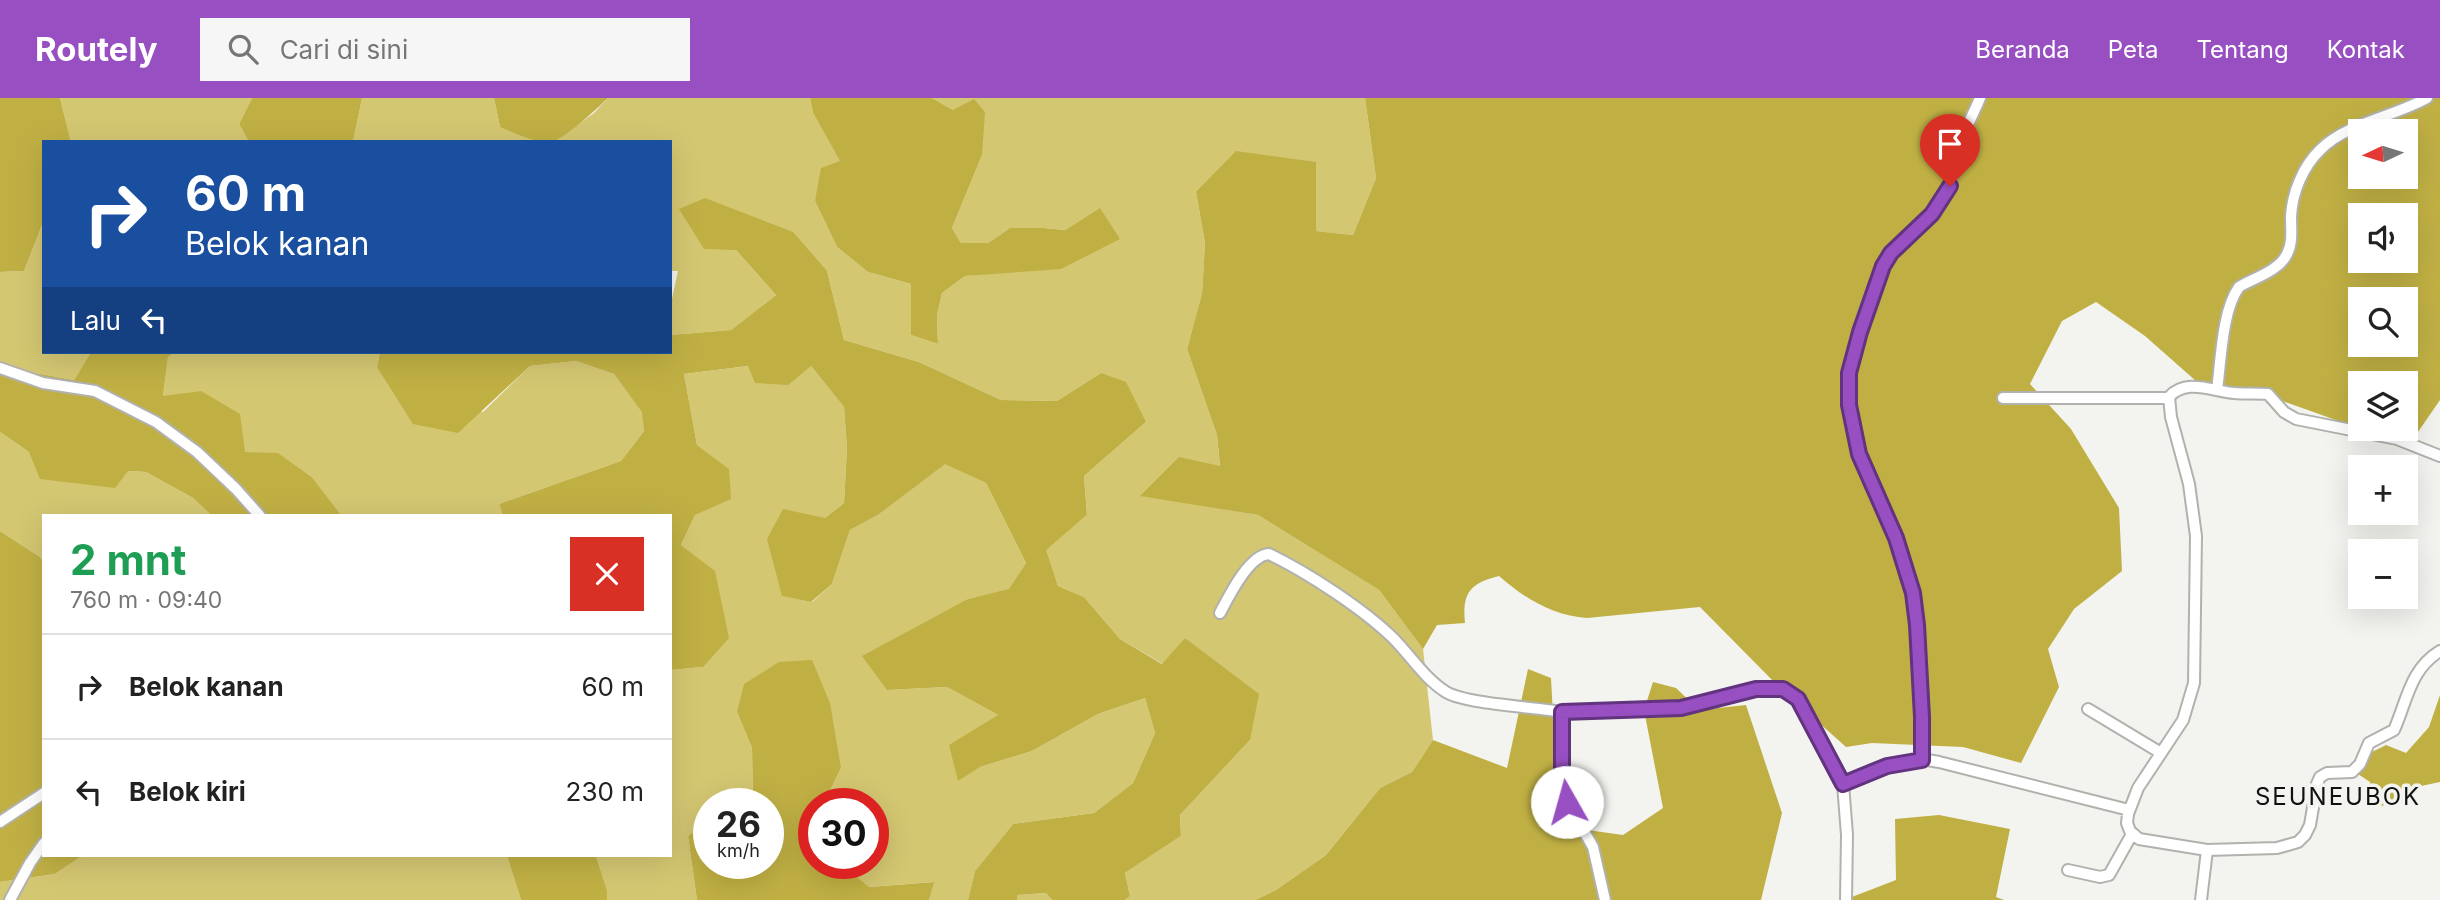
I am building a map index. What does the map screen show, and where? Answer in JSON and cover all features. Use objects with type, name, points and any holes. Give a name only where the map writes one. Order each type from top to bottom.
[{"type":"street","points":[[1922,760],[1922,717],[1914,600],[1896,538],[1859,454],[1849,405],[1849,373],[1883,266],[1891,253],[1940,205],[1950,186],[1963,137],[1980,98]]},
{"type":"street","points":[[2217,390],[2228,315],[2234,293],[2239,287],[2278,265],[2287,255],[2291,241],[2293,203],[2300,180],[2313,158],[2321,148],[2343,135],[2427,98]]},
{"type":"street","points":[[0,368],[43,383],[95,391],[156,422],[197,452],[258,514]]},
{"type":"street","points":[[2003,398],[2168,398],[2174,391],[2185,387],[2268,394],[2284,412],[2297,419],[2397,439],[2440,456]]},
{"type":"street","points":[[2168,398],[2193,509],[2197,570],[2196,653],[2193,690],[2186,711],[2138,788],[2129,810],[2127,823],[2133,834],[2148,841],[2207,850],[2277,848],[2298,842],[2310,825],[2320,777],[2327,773],[2351,772],[2357,768],[2369,743],[2394,730],[2411,683],[2426,662],[2440,651]]},
{"type":"street","points":[[1220,613],[1256,558],[1269,554],[1338,596],[1378,626],[1447,693],[1485,702],[1562,712],[1681,708],[1756,689],[1783,689],[1798,699],[1843,784],[1847,835],[1846,900]]},
{"type":"street","points":[[2088,709],[2161,753]]},
{"type":"street","points":[[1562,712],[1562,767],[1567,802],[1593,847],[1605,900]]},
{"type":"street","points":[[1843,784],[1887,766],[1922,760],[2129,810]]},
{"type":"street","points":[[0,822],[42,794]]},
{"type":"street","points":[[2068,870],[2100,877],[2109,875],[2133,834]]},
{"type":"street","points":[[10,900],[42,846]]},
{"type":"street","points":[[2201,900],[2207,850]]},
{"type":"shaded area","points":[[0,98],[60,98],[70,140],[42,140],[42,225],[24,271],[0,272]]},
{"type":"shaded area","points":[[60,98],[252,98],[239,124],[248,140],[70,140]]},
{"type":"shaded area","points":[[252,98],[362,98],[353,140],[248,140],[239,124]]},
{"type":"shaded area","points":[[362,98],[494,98],[500,127],[536,140],[353,140]]},
{"type":"shaded area","points":[[494,98],[608,98],[556,140],[533,140],[500,127]]},
{"type":"shaded area","points":[[608,98],[810,98],[813,113],[841,162],[815,201],[837,247],[868,272],[911,284],[911,335],[938,344],[937,315],[942,293],[965,276],[1003,272],[1100,208],[1065,230],[1010,228],[988,243],[961,243],[952,228],[982,155],[953,110],[932,98],[1365,98],[1376,178],[1353,235],[1315,231],[1316,162],[1196,192],[1205,243],[1202,295],[1187,349],[1217,435],[1220,467],[1141,495],[1258,515],[1379,590],[1423,649],[1433,740],[1412,772],[1380,788],[1326,855],[1276,890],[1255,900],[1125,900],[1130,896],[1125,873],[1181,836],[1180,815],[1250,740],[1186,638],[1163,664],[1120,639],[1084,597],[1058,586],[1045,550],[1087,515],[1084,476],[1146,422],[1101,373],[1057,401],[1001,400],[919,362],[844,340],[827,271],[736,250],[776,295],[731,330],[672,335],[672,299],[678,271],[672,271],[672,140],[556,140],[594,113]]},
{"type":"shaded area","points":[[810,98],[932,98],[953,110],[974,99],[985,112],[982,155],[952,228],[961,243],[988,243],[1010,228],[1065,230],[1100,208],[1120,239],[1061,269],[965,276],[942,293],[937,315],[938,344],[911,335],[911,284],[868,272],[837,247],[815,201],[821,168],[840,161],[813,113]]},
{"type":"shaded area","points":[[1365,98],[2440,98],[2440,400],[2418,432],[2418,371],[2348,371],[2348,424],[2271,397],[2196,381],[2145,336],[2096,302],[2062,321],[2030,384],[2071,429],[2119,508],[2122,571],[2074,609],[2048,649],[2059,687],[2021,763],[1963,747],[1872,743],[1846,747],[1778,686],[1700,607],[1574,617],[1540,604],[1499,576],[1481,582],[1470,591],[1465,604],[1465,623],[1437,625],[1423,649],[1379,590],[1258,515],[1140,496],[1179,457],[1220,466],[1217,435],[1187,349],[1202,294],[1205,243],[1196,192],[1236,151],[1316,162],[1316,231],[1353,235],[1376,178]]},
{"type":"shaded area","points":[[705,198],[793,232],[827,271],[844,340],[919,362],[1001,400],[1057,401],[1101,373],[1126,382],[1146,422],[1084,476],[1087,515],[1046,550],[1058,586],[1084,597],[1120,639],[1162,664],[1185,638],[1259,694],[1250,740],[1180,815],[1181,836],[1125,873],[1130,896],[1125,900],[1052,900],[1046,893],[1017,895],[1017,900],[968,900],[975,871],[1013,824],[1094,813],[1133,783],[1155,733],[1145,698],[1098,714],[1032,751],[980,767],[958,781],[949,745],[998,715],[947,687],[887,690],[862,656],[968,599],[1009,589],[1026,563],[986,483],[945,464],[878,515],[850,530],[832,584],[811,602],[782,596],[767,539],[783,509],[825,518],[844,503],[847,448],[844,407],[811,366],[788,385],[755,383],[748,366],[684,374],[697,445],[729,469],[731,499],[695,515],[681,545],[715,571],[729,638],[703,667],[672,670],[672,514],[502,514],[499,504],[621,461],[644,431],[642,412],[614,374],[576,361],[530,366],[458,433],[413,424],[377,367],[380,354],[672,354],[672,335],[731,330],[776,295],[736,250],[704,249],[679,209]]},
{"type":"shaded area","points":[[42,225],[42,354],[90,354],[74,380],[35,373],[0,362],[0,272],[24,271]]},
{"type":"shaded area","points":[[90,354],[172,354],[168,357],[163,396],[201,391],[240,414],[245,452],[278,453],[312,477],[340,514],[210,514],[193,498],[146,472],[128,471],[115,488],[40,479],[29,452],[0,432],[0,362],[35,373],[74,380]]},
{"type":"shaded area","points":[[380,354],[377,367],[483,412],[530,366],[576,361],[614,374],[643,412],[644,431],[621,461],[499,504],[502,514],[339,514],[312,477],[279,454],[245,452],[163,396],[168,356]]},
{"type":"shaded area","points":[[749,366],[811,366],[844,407],[847,448],[844,503],[825,518],[783,596],[812,602],[832,584],[850,530],[878,515],[945,463],[986,483],[1026,563],[1009,590],[968,599],[887,690],[947,687],[998,715],[980,767],[1032,751],[1098,714],[1145,698],[1155,733],[1133,783],[1094,813],[1013,824],[975,871],[968,900],[929,900],[933,882],[868,887],[859,879],[889,879],[889,788],[831,788],[841,768],[737,712],[752,748],[753,788],[693,788],[693,832],[688,836],[697,900],[607,900],[607,890],[596,857],[672,857],[672,670],[703,667],[715,572],[681,545],[695,515],[728,469],[697,445],[684,374]]},
{"type":"shaded area","points":[[0,432],[29,452],[146,472],[193,498],[210,514],[42,514],[42,560],[0,531]]},
{"type":"shaded area","points":[[0,531],[42,560],[42,857],[80,857],[55,874],[0,882]]},
{"type":"shaded area","points":[[812,660],[830,703],[841,768],[831,788],[798,788],[798,879],[859,879],[869,887],[934,882],[929,900],[697,900],[694,879],[784,879],[784,788],[753,788],[752,748],[737,712],[744,684],[779,662]]},
{"type":"shaded area","points":[[1528,669],[1551,678],[1559,826],[1623,835],[1663,808],[1644,710],[1653,682],[1676,688],[1699,710],[1746,705],[1782,813],[1761,900],[1255,900],[1276,890],[1326,855],[1380,788],[1412,772],[1433,740],[1507,768]]},
{"type":"shaded area","points":[[2440,695],[2440,782],[2402,790],[2388,805],[2367,807],[2370,782],[2358,774],[2372,752],[2386,745],[2406,753],[2429,727]]},
{"type":"shaded area","points":[[1939,815],[2010,829],[1996,897],[2004,900],[1844,900],[1896,880],[1895,819]]},
{"type":"shaded area","points":[[693,832],[693,872],[688,836]]},
{"type":"shaded area","points":[[80,857],[507,857],[521,900],[0,900],[0,882],[55,874]]},
{"type":"shaded area","points":[[507,857],[596,857],[607,890],[607,900],[521,900]]},
{"type":"shaded area","points":[[1046,893],[1052,900],[1017,900],[1016,895]]},
{"type":"district","name":"SEUNEUBOK","points":[[2338,796]]},
{"type":"route","points":[[1567,802],[1562,767],[1562,712],[1691,707],[1764,687],[1783,689],[1798,699],[1843,784],[1887,766],[1922,760],[1922,717],[1913,593],[1896,538],[1859,454],[1849,405],[1849,373],[1869,303],[1883,266],[1891,253],[1940,205],[1950,186]]}]
